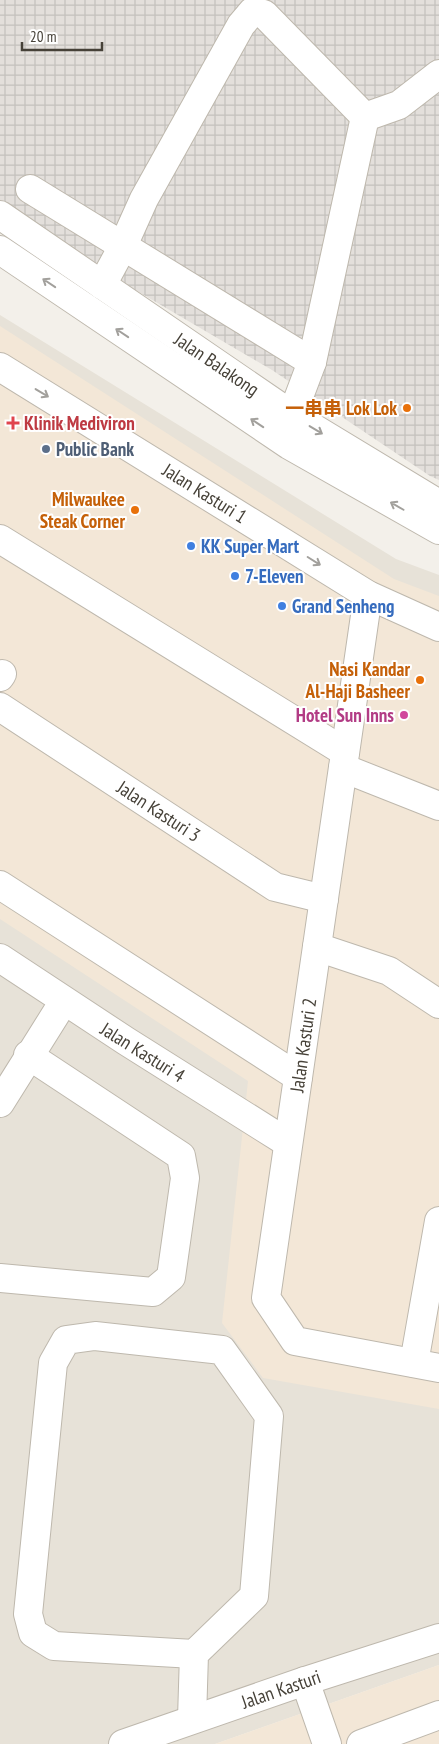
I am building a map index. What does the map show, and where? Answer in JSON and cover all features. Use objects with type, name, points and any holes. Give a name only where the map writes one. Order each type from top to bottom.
[{"type":"street","points":[[102,285],[149,191],[240,26],[252,12],[264,14],[365,118]]},
{"type":"street","points":[[365,118],[399,105],[439,74]]},
{"type":"street","points":[[292,415],[312,362],[365,118]]},
{"type":"street","points":[[30,189],[122,248],[312,362]]},
{"type":"street","name":"Jalan Balakong","points":[[0,216],[292,415],[438,498]]},
{"type":"street","points":[[3,260],[27,234]]},
{"type":"street","name":"Jalan Balakong","points":[[3,260],[289,445],[439,530]]},
{"type":"street","name":"Jalan Kasturi 1","points":[[0,368],[368,595],[439,627]]},
{"type":"street","points":[[0,539],[344,760],[439,806]]},
{"type":"street","name":"Jalan Kasturi 2","points":[[368,595],[266,1298],[295,1341],[427,1366]]},
{"type":"street","name":"Jalan Kasturi 3","points":[[0,707],[275,887],[324,899]]},
{"type":"street","points":[[0,885],[298,1077]]},
{"type":"street","points":[[317,947],[389,971],[439,1004]]},
{"type":"street","name":"Jalan Kasturi 4","points":[[0,958],[64,1001],[288,1142]]},
{"type":"street","points":[[0,1103],[28,1055],[64,1001]]},
{"type":"street","points":[[0,1278],[152,1292],[171,1277],[185,1178],[181,1156],[28,1055]]},
{"type":"street","points":[[427,1366],[439,1221]]},
{"type":"street","points":[[192,1719],[194,1654],[254,1596],[270,1416],[222,1350],[95,1336],[66,1340],[53,1364],[28,1614],[34,1633],[54,1646],[194,1654]]},
{"type":"street","name":"Jalan Kasturi","points":[[123,1744],[305,1681],[439,1638]]},
{"type":"street","points":[[305,1681],[327,1744]]},
{"type":"street","points":[[361,1744],[439,1715]]},
{"type":"shaded area","points":[[0,0],[439,0],[439,480],[430,476],[272,370],[21,223],[0,207]]},
{"type":"shaded area","points":[[0,315],[396,559],[439,575],[439,1665],[215,1744],[0,1744]]},
{"type":"shaded area","points":[[0,326],[394,579],[439,596],[439,1409],[263,1378],[222,1323],[248,1081],[0,919]]},
{"type":"shaded area","points":[[439,1665],[439,1744],[215,1744]]},
{"type":"place","name":"一串串 Lok Lok","points":[[407,408]]},
{"type":"place","name":"Klinik Mediviron","points":[[13,423]]},
{"type":"place","name":"Public Bank","points":[[46,449]]},
{"type":"place","name":"Milwaukee Steak Corner","points":[[135,510]]},
{"type":"place","name":"KK Super Mart","points":[[191,546]]},
{"type":"place","name":"7-Eleven","points":[[235,576]]},
{"type":"place","name":"Grand Senheng","points":[[282,606]]},
{"type":"place","name":"Nasi Kandar Al-Haji Basheer","points":[[420,680]]},
{"type":"place","name":"Hotel Sun Inns","points":[[404,715]]}]
